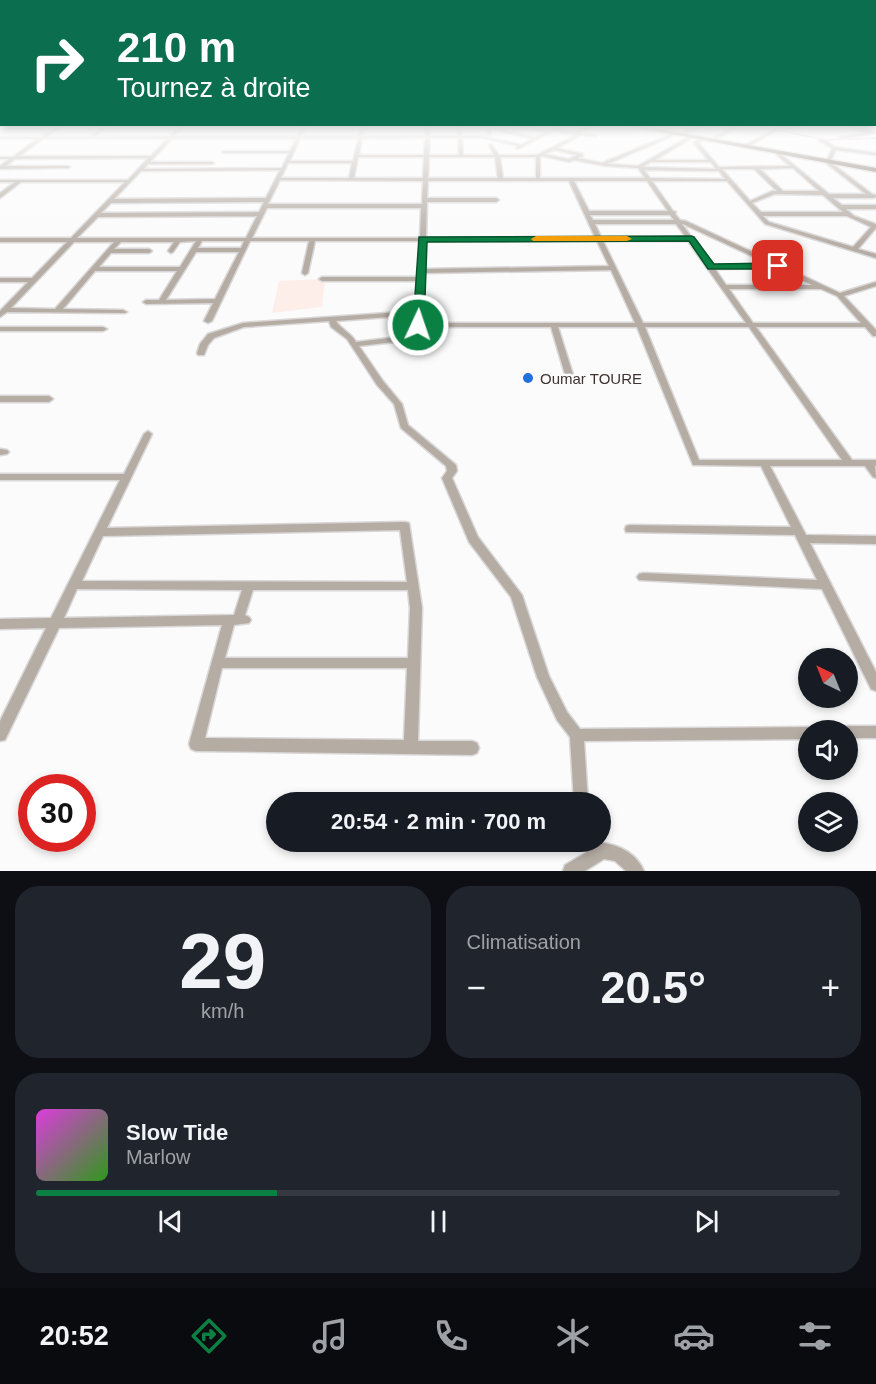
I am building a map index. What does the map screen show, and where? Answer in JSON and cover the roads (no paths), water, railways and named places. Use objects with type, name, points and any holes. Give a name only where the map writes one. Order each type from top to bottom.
[{"type":"main road","points":[[850,166],[876,170]]},
{"type":"street","points":[[2,312],[144,166]]},
{"type":"street","points":[[208,170],[210,166]]},
{"type":"street","points":[[208,321],[284,166]]},
{"type":"street","points":[[351,180],[354,166]]},
{"type":"street","points":[[355,344],[418,337],[426,166]]},
{"type":"street","points":[[500,166],[501,180]]},
{"type":"street","points":[[538,180],[539,166]]},
{"type":"street","points":[[618,166],[719,169],[794,167],[850,216],[875,226],[854,249]]},
{"type":"street","points":[[640,168],[643,166]]},
{"type":"street","points":[[716,166],[767,223],[876,256]]},
{"type":"street","points":[[833,166],[874,196]]},
{"type":"street","points":[[0,196],[37,167]]},
{"type":"street","points":[[1,168],[68,167]]},
{"type":"street","points":[[640,168],[849,463]]},
{"type":"street","points":[[756,168],[781,192]]},
{"type":"street","points":[[140,170],[283,169]]},
{"type":"street","points":[[278,180],[729,180]]},
{"type":"street","points":[[571,180],[640,325],[696,464],[872,463],[876,475]]},
{"type":"street","points":[[0,181],[129,181]]},
{"type":"street","points":[[749,203],[770,193],[781,192],[874,196]]},
{"type":"street","points":[[110,201],[424,203],[496,200]]},
{"type":"street","points":[[841,207],[876,207]]},
{"type":"street","points":[[588,213],[674,213]]},
{"type":"street","points":[[95,216],[261,214]]},
{"type":"street","points":[[759,214],[876,217]]},
{"type":"street","points":[[592,222],[680,222],[839,295],[876,334]]},
{"type":"street","points":[[0,240],[691,238]]},
{"type":"street","points":[[305,273],[313,239]]},
{"type":"street","points":[[57,311],[119,240]]},
{"type":"street","points":[[171,251],[178,240]]},
{"type":"street","points":[[161,302],[200,240]]},
{"type":"street","points":[[195,250],[243,250]]},
{"type":"street","points":[[109,251],[149,251]]},
{"type":"street","points":[[711,267],[778,266]]},
{"type":"street","points":[[322,279],[613,268]]},
{"type":"street","points":[[93,269],[182,269]]},
{"type":"street","points":[[0,280],[33,280]]},
{"type":"street","points":[[839,295],[876,284]]},
{"type":"street","points":[[725,287],[823,287]]},
{"type":"street","points":[[146,302],[218,301]]},
{"type":"street","points":[[2,312],[123,312]]},
{"type":"street","points":[[201,353],[204,344],[211,336],[243,325],[419,313]]},
{"type":"street","points":[[331,319],[334,325],[355,344],[380,383],[398,404],[404,426],[451,465],[452,471],[447,478],[473,539],[516,596],[543,677],[562,716],[576,735],[580,792]]},
{"type":"street","points":[[418,325],[868,325]]},
{"type":"street","points":[[554,325],[571,381]]},
{"type":"street","points":[[0,328],[103,328]]},
{"type":"street","points":[[0,399],[49,399]]},
{"type":"street","points":[[0,735],[148,434]]},
{"type":"street","points":[[764,464],[876,685]]},
{"type":"street","points":[[0,477],[127,477]]},
{"type":"street","points":[[99,532],[405,526],[416,608],[411,747]]},
{"type":"street","points":[[630,529],[876,540]]},
{"type":"street","points":[[643,577],[825,585]]},
{"type":"street","points":[[73,585],[413,586]]},
{"type":"street","points":[[249,586],[238,620],[218,663],[196,744],[472,748]]},
{"type":"street","points":[[0,624],[238,620]]},
{"type":"street","points":[[218,663],[414,663]]},
{"type":"street","points":[[858,732],[876,732]]},
{"type":"street","points":[[576,735],[798,733]]},
{"type":"street","points":[[572,871],[590,852]]},
{"type":"street","points":[[611,852],[630,863],[636,871]]},
{"type":"place","name":"Oumar TOURE","points":[[528,378]]}]
